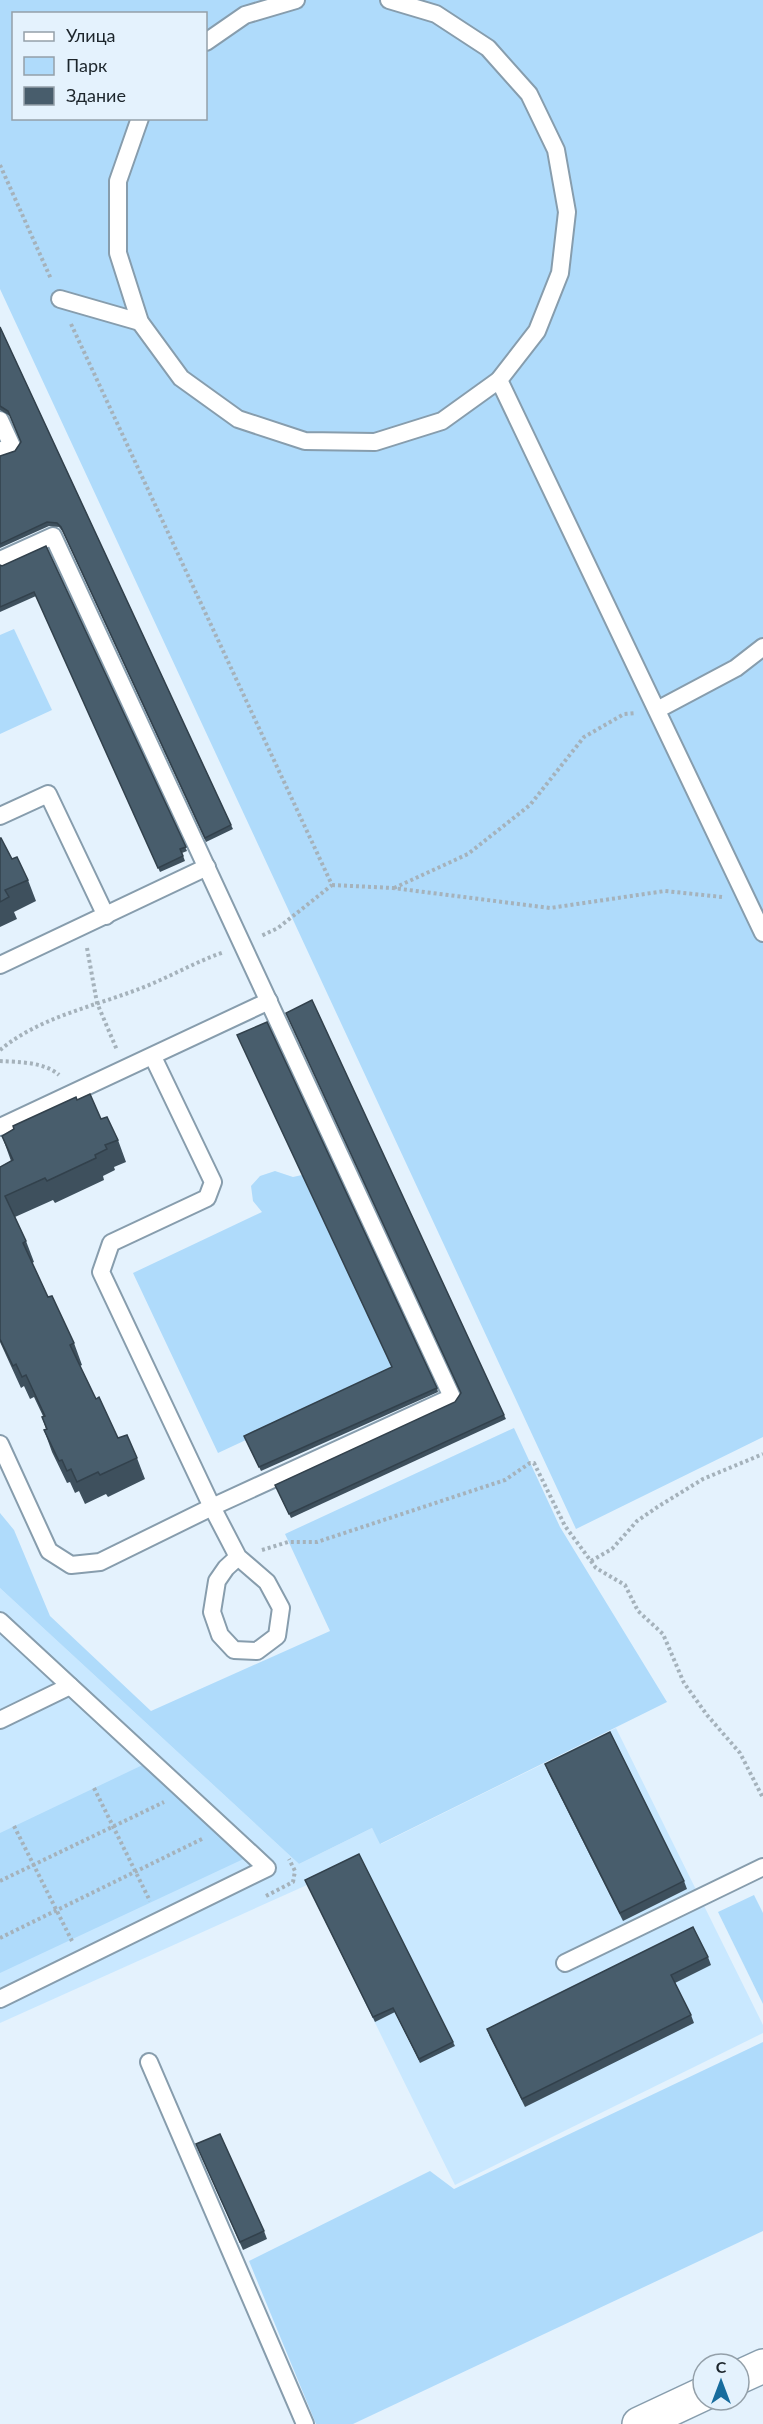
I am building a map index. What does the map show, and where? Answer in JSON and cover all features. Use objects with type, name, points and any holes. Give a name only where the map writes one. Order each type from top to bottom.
[{"type":"street","points":[[639,2424],[691,2400]]},
{"type":"lane","points":[[207,41],[245,15],[296,0]]},
{"type":"lane","points":[[139,120],[118,181],[118,253],[140,322],[181,378],[238,419],[305,441],[375,442],[442,421],[499,380],[537,331],[560,273],[567,212],[556,150],[530,94],[488,48],[436,14],[389,0]]},
{"type":"lane","points":[[60,299],[140,322]]},
{"type":"lane","points":[[499,380],[763,933]]},
{"type":"lane","points":[[0,420],[12,446],[0,451]]},
{"type":"lane","points":[[0,560],[53,536],[452,1397],[100,1562],[71,1565],[49,1551],[0,1444]]},
{"type":"lane","points":[[657,710],[736,668],[763,647]]},
{"type":"lane","points":[[0,816],[48,794],[106,916]]},
{"type":"lane","points":[[0,965],[207,867]]},
{"type":"lane","points":[[0,1127],[269,1001]]},
{"type":"lane","points":[[153,1057],[213,1182],[207,1198],[111,1243],[101,1272],[212,1508],[238,1557],[267,1582],[281,1608],[277,1636],[257,1651],[234,1650],[220,1635],[212,1612],[217,1581],[238,1557]]},
{"type":"lane","points":[[0,1622],[267,1869],[0,1999]]},
{"type":"lane","points":[[0,1720],[70,1686]]},
{"type":"lane","points":[[565,1963],[763,1867]]},
{"type":"lane","points":[[149,2062],[305,2424]]},
{"type":"path","points":[[0,165],[332,885]]},
{"type":"path","points":[[393,888],[468,854],[530,805],[584,737],[624,714],[657,710]]},
{"type":"path","points":[[0,1050],[26,1032],[56,1017],[137,990],[278,928],[332,885],[393,888],[550,908],[665,891],[747,900]]},
{"type":"path","points":[[83,927],[98,1003],[125,1070]]},
{"type":"path","points":[[0,1061],[24,1062],[55,1070],[78,1092]]},
{"type":"path","points":[[591,1561],[612,1549],[637,1521],[659,1506],[704,1479],[763,1454]]},
{"type":"path","points":[[238,1557],[288,1542],[317,1542],[505,1480],[530,1463],[534,1463],[565,1526],[596,1568],[625,1585],[638,1611],[663,1634],[684,1683],[707,1715],[740,1753],[763,1798]]},
{"type":"path","points":[[94,1788],[160,1921]]},
{"type":"path","points":[[0,1881],[184,1792]]},
{"type":"path","points":[[14,1826],[81,1959]]},
{"type":"path","points":[[0,1938],[224,1829]]},
{"type":"path","points":[[266,1896],[293,1882],[295,1871],[284,1852]]},
{"type":"shaded area","points":[[0,1588],[299,1864],[372,1828],[381,1844],[616,1728],[763,2025],[763,2033],[455,2185],[307,1885],[0,2023]]},
{"type":"green space","points":[[0,0],[763,0],[763,1437],[576,1529],[0,289]]},
{"type":"green space","points":[[14,629],[52,710],[0,734],[0,635]]},
{"type":"green space","points":[[275,1171],[293,1177],[302,1175],[394,1371],[218,1453],[133,1273],[262,1212],[253,1201],[251,1186],[260,1176]]},
{"type":"green space","points":[[514,1428],[560,1527],[667,1702],[380,1844],[372,1828],[299,1864],[0,1588],[0,1513],[14,1530],[50,1616],[151,1711],[330,1631],[285,1534]]},
{"type":"green space","points":[[151,1761],[252,1855],[0,1973],[0,1833]]},
{"type":"green space","points":[[754,1895],[763,1913],[763,2004],[718,1912]]},
{"type":"green space","points":[[763,2042],[763,2231],[353,2424],[316,2424],[249,2261],[430,2171],[454,2189]]},
{"type":"building","points":[[0,327],[231,825],[205,838],[61,527],[57,523],[47,522],[0,544],[0,456],[15,451],[21,442],[8,411],[0,406]]},
{"type":"building","points":[[46,546],[186,847],[180,849],[183,856],[158,868],[34,592],[0,607],[0,565]]},
{"type":"building","points":[[0,838],[12,859],[17,857],[28,880],[5,890],[9,897],[0,902]]},
{"type":"building","points":[[312,1000],[504,1415],[289,1514],[275,1485],[455,1402],[461,1393],[286,1013]]},
{"type":"building","points":[[267,1022],[437,1388],[259,1467],[244,1436],[392,1367],[237,1035]]},
{"type":"building","points":[[90,1094],[101,1119],[107,1117],[118,1140],[105,1145],[107,1149],[95,1155],[96,1158],[47,1181],[45,1178],[5,1196],[26,1241],[23,1243],[48,1297],[52,1296],[74,1343],[70,1345],[96,1399],[99,1397],[118,1438],[127,1435],[137,1458],[100,1475],[98,1472],[77,1482],[71,1469],[67,1471],[62,1460],[59,1461],[44,1430],[47,1429],[42,1417],[45,1416],[26,1375],[22,1377],[16,1364],[13,1366],[0,1339],[0,1167],[13,1160],[2,1136],[14,1129],[13,1126],[76,1097],[77,1100]]},
{"type":"building","points":[[610,1732],[684,1881],[620,1913],[545,1764]]},
{"type":"building","points":[[359,1854],[453,2042],[419,2059],[393,2008],[373,2017],[305,1880]]},
{"type":"building","points":[[693,1927],[708,1957],[671,1975],[691,2015],[522,2099],[487,2029]]},
{"type":"building","points":[[220,2134],[264,2231],[240,2242],[196,2144]]}]
